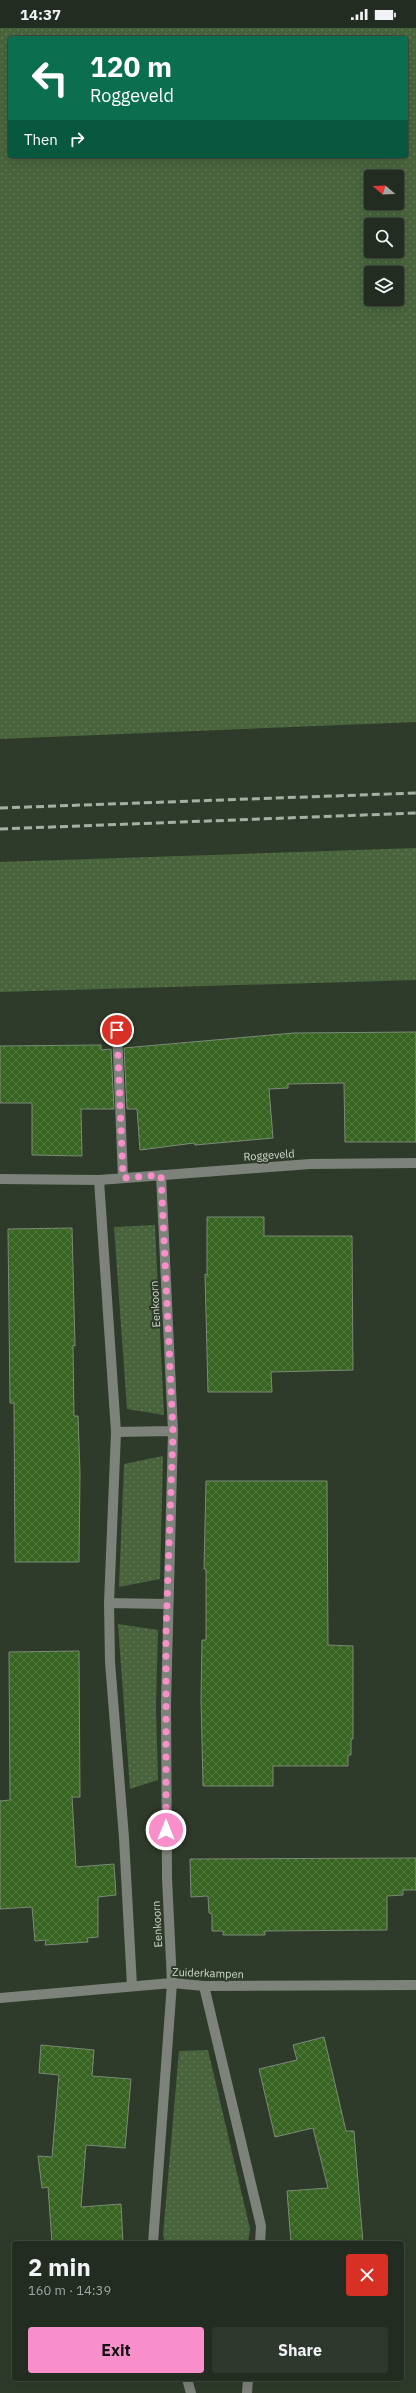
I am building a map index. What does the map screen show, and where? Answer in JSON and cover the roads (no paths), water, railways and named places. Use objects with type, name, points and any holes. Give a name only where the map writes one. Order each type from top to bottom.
[{"type":"street","points":[[117,1030],[123,1178]]},
{"type":"street","name":"Roggeveld","points":[[0,1179],[99,1180],[310,1164],[416,1163]]},
{"type":"street","name":"Eenkoorn","points":[[153,2241],[172,1983],[167,1878],[167,1604],[173,1432],[161,1175]]},
{"type":"street","points":[[99,1180],[116,1432],[109,1603],[110,1662],[124,1838],[132,1986]]},
{"type":"street","points":[[116,1432],[173,1432]]},
{"type":"street","points":[[109,1603],[167,1604]]},
{"type":"street","name":"Zuiderkampen","points":[[0,1998],[172,1983],[204,1986],[416,1985]]},
{"type":"street","points":[[204,1986],[261,2226],[260,2241]]},
{"type":"street","points":[[188,2381],[191,2393]]},
{"type":"street","points":[[247,2393],[248,2381]]},
{"type":"railway","points":[[0,808],[416,793]]},
{"type":"railway","points":[[0,829],[416,813]]}]
